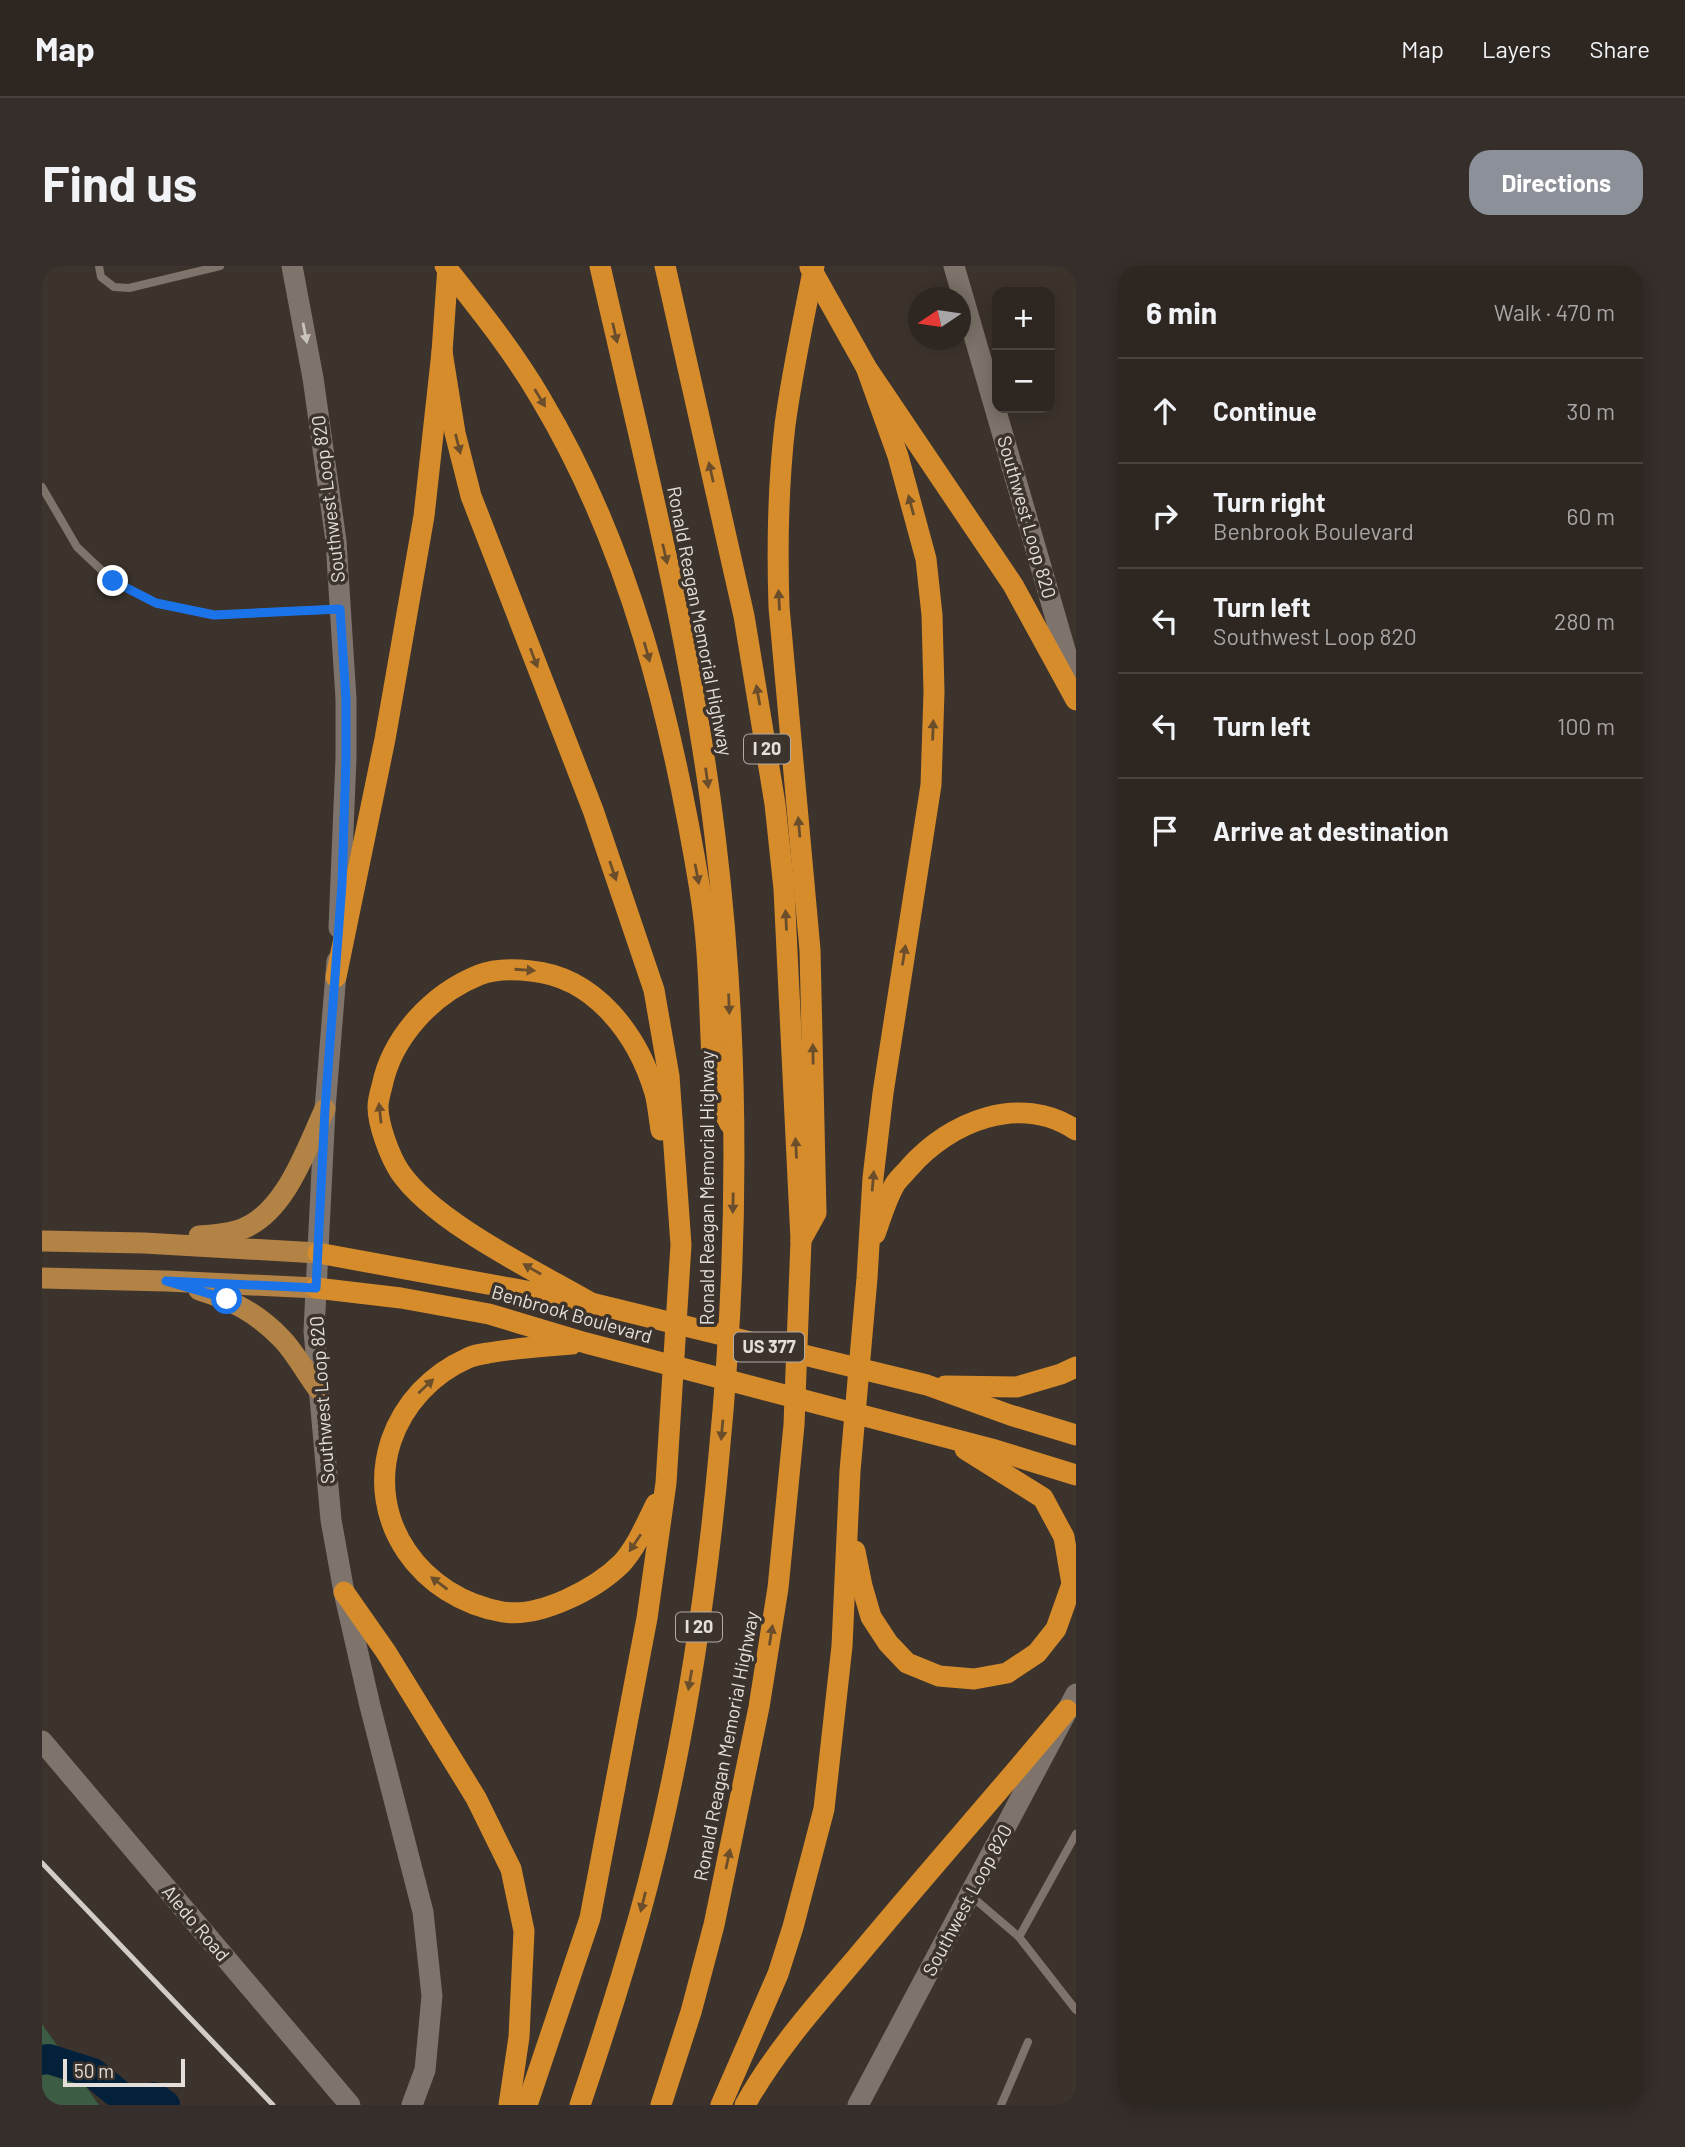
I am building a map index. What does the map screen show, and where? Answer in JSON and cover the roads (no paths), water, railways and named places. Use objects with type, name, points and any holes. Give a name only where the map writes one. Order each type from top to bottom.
[{"type":"highway","points":[[446,266],[504,340],[541,399],[580,469],[622,572],[649,655],[680,780],[701,892],[706,936],[714,1088],[734,1134]]},
{"type":"highway","points":[[336,977],[385,739],[424,516],[442,352],[446,266]]},
{"type":"highway","name":"Ronald Reagan Memorial Highway","points":[[580,2105],[640,1913],[668,1793],[701,1618],[711,1545],[723,1411],[732,1272],[734,1134],[728,954],[701,733],[682,629],[600,266]]},
{"type":"highway","name":"Ronald Reagan Memorial Highway","points":[[661,2105],[691,2012],[714,1926],[764,1681],[778,1588],[794,1424],[801,1240],[785,889],[775,804],[744,616],[664,266]]},
{"type":"highway","points":[[801,1240],[816,1213],[810,950],[779,607],[778,558],[780,488],[786,423],[812,266]]},
{"type":"highway","points":[[812,266],[866,367],[1013,584],[1076,701]]},
{"type":"highway","points":[[442,352],[455,433],[471,496],[593,810],[654,990],[669,1076],[680,1213],[680,1258],[666,1483],[647,1618],[590,1918],[527,2105]]},
{"type":"highway","points":[[721,2105],[778,1975],[824,1809],[842,1646],[850,1471],[873,1178],[883,1093],[931,785],[934,692],[932,615],[926,559],[898,456],[866,367]]},
{"type":"highway","points":[[591,1303],[457,1224],[425,1199],[400,1171],[383,1133],[378,1106],[384,1076],[402,1038],[420,1015],[449,991],[481,974],[515,969],[546,972],[595,997],[618,1020],[636,1046],[655,1093],[668,1178],[680,1213]]},
{"type":"highway","points":[[869,1249],[895,1184],[920,1156],[954,1129],[992,1115],[1030,1112],[1065,1123],[1076,1130]]},
{"type":"highway","name":"Benbrook Boulevard","points":[[318,1253],[591,1303],[924,1385],[1076,1435]]},
{"type":"highway","name":"Benbrook Boulevard","points":[[316,1288],[401,1298],[489,1314],[586,1343],[930,1433],[1076,1475]]},
{"type":"highway","points":[[586,1343],[511,1349],[470,1356],[439,1374],[413,1398],[396,1426],[385,1459],[385,1497],[393,1531],[411,1560],[439,1584],[470,1603],[505,1612],[544,1609],[572,1598],[622,1563],[640,1538],[666,1483]]},
{"type":"highway","points":[[924,1385],[1017,1387],[1076,1367]]},
{"type":"highway","points":[[849,1528],[871,1617],[888,1643],[907,1662],[939,1676],[974,1679],[1007,1673],[1037,1653],[1056,1629],[1072,1584],[1064,1537],[1043,1498],[1016,1479],[930,1433]]},
{"type":"highway","points":[[344,1592],[386,1652],[476,1798],[511,1869],[524,1931],[519,2037],[509,2105]]},
{"type":"highway","points":[[745,2105],[760,2077],[808,2016],[929,1870],[995,1797],[1072,1702]]},
{"type":"main road","name":"Southwest Loop 820","points":[[292,266],[313,378],[336,541],[346,699],[342,884],[325,1109],[314,1331],[331,1520],[344,1592],[423,1912],[432,1996],[425,2070],[412,2105]]},
{"type":"main road","name":"Southwest Loop 820","points":[[954,266],[1076,688]]},
{"type":"main road","points":[[144,1243],[229,1233],[257,1222],[286,1191],[325,1109]]},
{"type":"main road","name":"Benbrook Boulevard","points":[[42,1241],[144,1243],[318,1253]]},
{"type":"main road","name":"Benbrook Boulevard","points":[[42,1278],[316,1288]]},
{"type":"main road","points":[[166,1281],[227,1299],[261,1320],[284,1341],[318,1389]]},
{"type":"main road","name":"Southwest Loop 820","points":[[858,2105],[1072,1702]]},
{"type":"main road","name":"Aledo Road","points":[[42,1741],[350,2105]]},
{"type":"lane","points":[[99,266],[101,277],[114,287],[129,288],[220,266]]},
{"type":"lane","points":[[42,487],[77,547],[113,581],[156,603],[214,615],[340,609]]},
{"type":"lane","points":[[1019,1937],[1076,1834]]},
{"type":"lane","points":[[970,1895],[1019,1937],[1076,2010]]},
{"type":"lane","points":[[1001,2105],[1028,2042]]},
{"type":"waterway","points":[[42,2060],[49,2059],[93,2073],[129,2103],[154,2097],[165,2105]]},
{"type":"railway","points":[[42,1863],[273,2105]]}]
